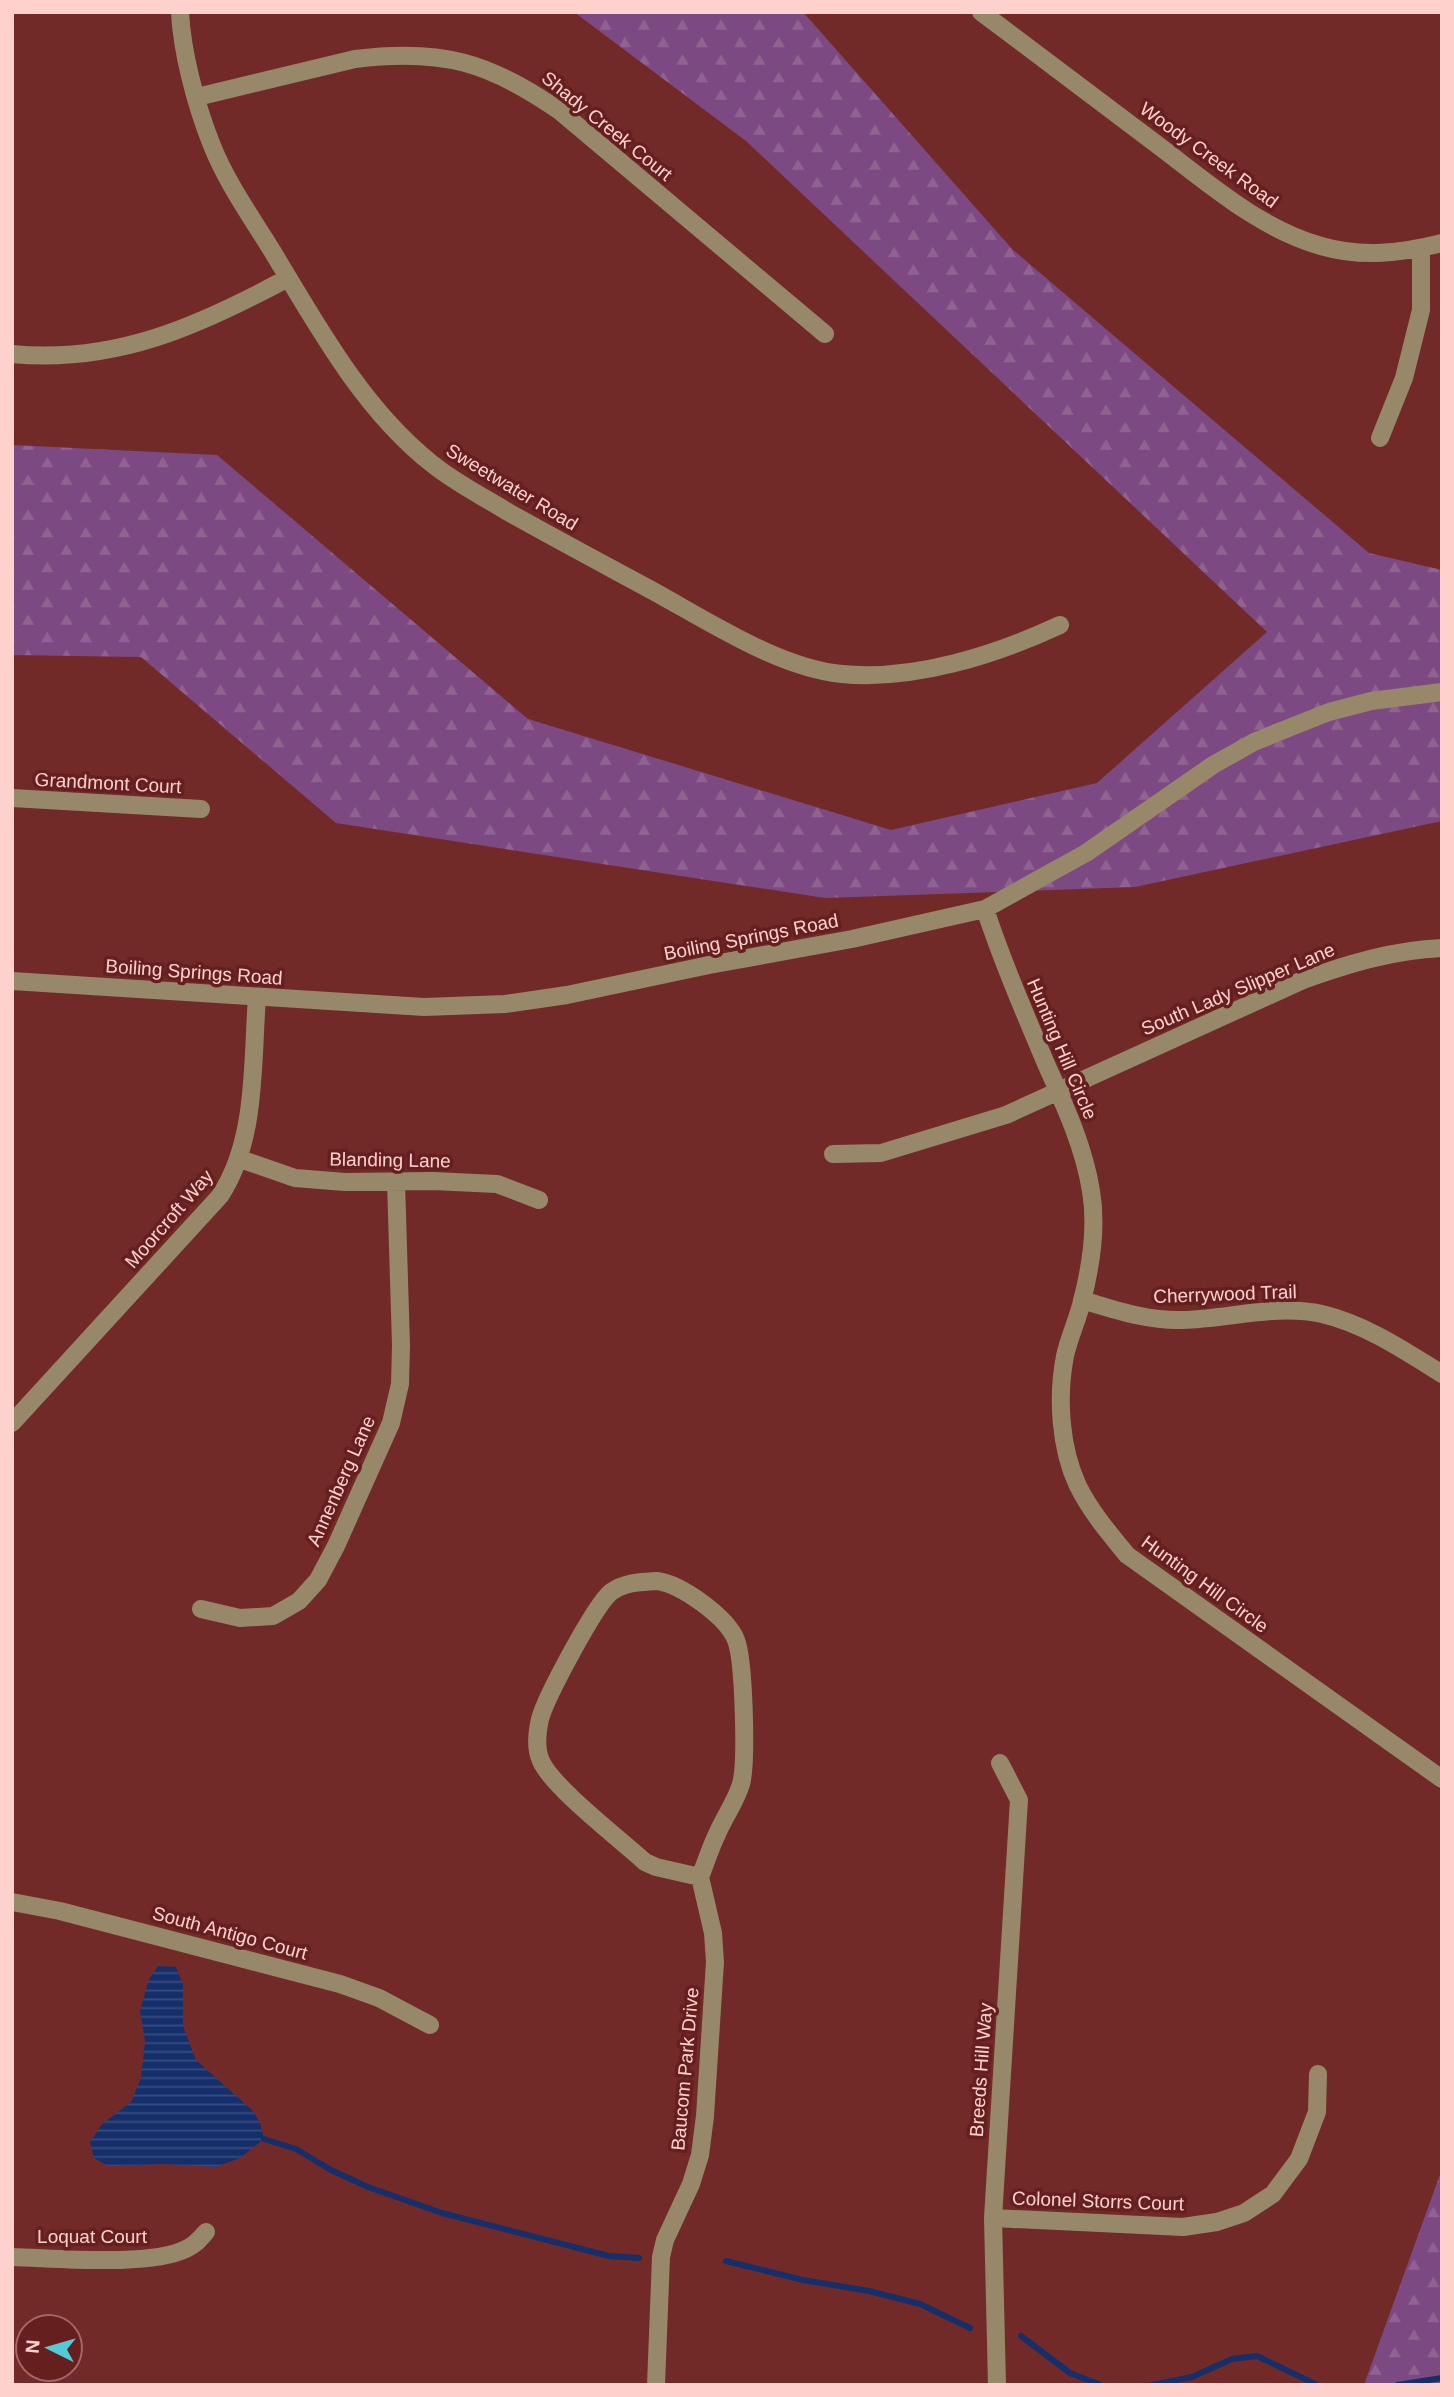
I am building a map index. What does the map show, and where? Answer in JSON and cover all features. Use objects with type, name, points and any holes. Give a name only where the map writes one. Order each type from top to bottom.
[{"type":"street","name":"Sweetwater Road","points":[[180,12],[183,44],[197,97],[211,142],[221,163],[288,278],[337,354],[374,406],[399,435],[431,464],[535,527],[778,657],[814,669],[842,674],[909,673],[1032,638],[1060,625]]},
{"type":"street","name":"Woody Creek Road","points":[[981,12],[1199,177],[1273,227],[1304,240],[1342,250],[1394,253],[1442,243]]},
{"type":"street","name":"Shady Creek Court","points":[[197,97],[380,56],[440,57],[490,70],[527,88],[561,112],[825,334]]},
{"type":"street","points":[[1380,438],[1404,378],[1421,310],[1421,248]]},
{"type":"street","points":[[12,354],[39,357],[89,355],[142,343],[193,324],[288,278]]},
{"type":"street","name":"Boiling Springs Road","points":[[12,981],[424,1007],[505,1004],[567,995],[852,939],[985,909],[1087,853],[1179,786],[1254,742],[1329,712],[1371,701],[1442,692]]},
{"type":"street","name":"Grandmont Court","points":[[12,798],[201,809]]},
{"type":"street","name":"Hunting Hill Circle","points":[[985,909],[1003,964],[1082,1150],[1092,1194],[1093,1237],[1082,1300],[1065,1356],[1061,1393],[1069,1460],[1078,1485],[1102,1525],[1127,1555],[1442,1779]]},
{"type":"street","name":"South Lady Slipper Lane","points":[[833,1154],[881,1153],[1006,1115],[1303,980],[1347,964],[1392,954],[1442,948]]},
{"type":"street","name":"Moorcroft Way","points":[[12,1423],[220,1196],[233,1177],[240,1159],[249,1109],[257,997]]},
{"type":"street","name":"Blanding Lane","points":[[240,1159],[295,1178],[345,1182],[433,1181],[497,1184],[539,1200]]},
{"type":"street","name":"Annenberg Lane","points":[[201,1609],[240,1618],[273,1616],[299,1601],[318,1580],[335,1546],[391,1423],[400,1384],[396,1182]]},
{"type":"street","name":"Cherrywood Trail","points":[[1082,1300],[1139,1317],[1159,1320],[1279,1311],[1323,1314],[1371,1333],[1442,1374]]},
{"type":"street","points":[[657,1581],[678,1587],[723,1620],[736,1638],[739,1648],[745,1758],[741,1781],[700,1877],[645,1862],[554,1781],[538,1754],[537,1740],[542,1712],[597,1608],[613,1591],[634,1582],[657,1581]]},
{"type":"street","name":"Breeds Hill Way","points":[[997,2385],[993,2218],[1019,1800],[1000,1763]]},
{"type":"street","name":"Baucom Park Drive","points":[[656,2385],[661,2257],[665,2241],[691,2185],[705,2116],[715,1962],[713,1933],[700,1877]]},
{"type":"street","name":"South Antigo Court","points":[[12,1902],[60,1910],[341,1984],[379,1998],[430,2025]]},
{"type":"street","name":"Colonel Storrs Court","points":[[993,2218],[1182,2227],[1217,2222],[1244,2213],[1273,2194],[1299,2159],[1317,2112],[1318,2074]]},
{"type":"street","name":"Loquat Court","points":[[12,2257],[144,2259],[184,2250],[195,2244],[206,2232]]},
{"type":"green space","points":[[574,12],[803,12],[1012,249],[1369,553],[1442,570],[1442,821],[1135,887],[825,898],[336,823],[141,657],[12,655],[12,445],[217,455],[528,719],[891,830],[1097,783],[1267,632],[746,141]]},
{"type":"green space","points":[[1442,2169],[1442,2385],[1364,2385]]},
{"type":"water","points":[[158,1966],[176,1967],[183,1984],[183,2026],[196,2060],[252,2110],[260,2122],[264,2139],[240,2158],[216,2167],[165,2164],[108,2166],[94,2158],[90,2142],[102,2124],[131,2102],[141,2078],[145,2041],[140,2011],[149,1979]]},
{"type":"waterway","points":[[264,2139],[296,2149],[331,2170],[368,2187],[442,2213],[609,2256],[639,2258]]},
{"type":"waterway","points":[[726,2261],[920,2304],[970,2328]]},
{"type":"waterway","points":[[1021,2336],[1070,2373],[1101,2385]]},
{"type":"waterway","points":[[1152,2385],[1192,2377],[1232,2359],[1257,2356],[1317,2385]]},
{"type":"waterway","points":[[1397,2385],[1442,2378]]}]
